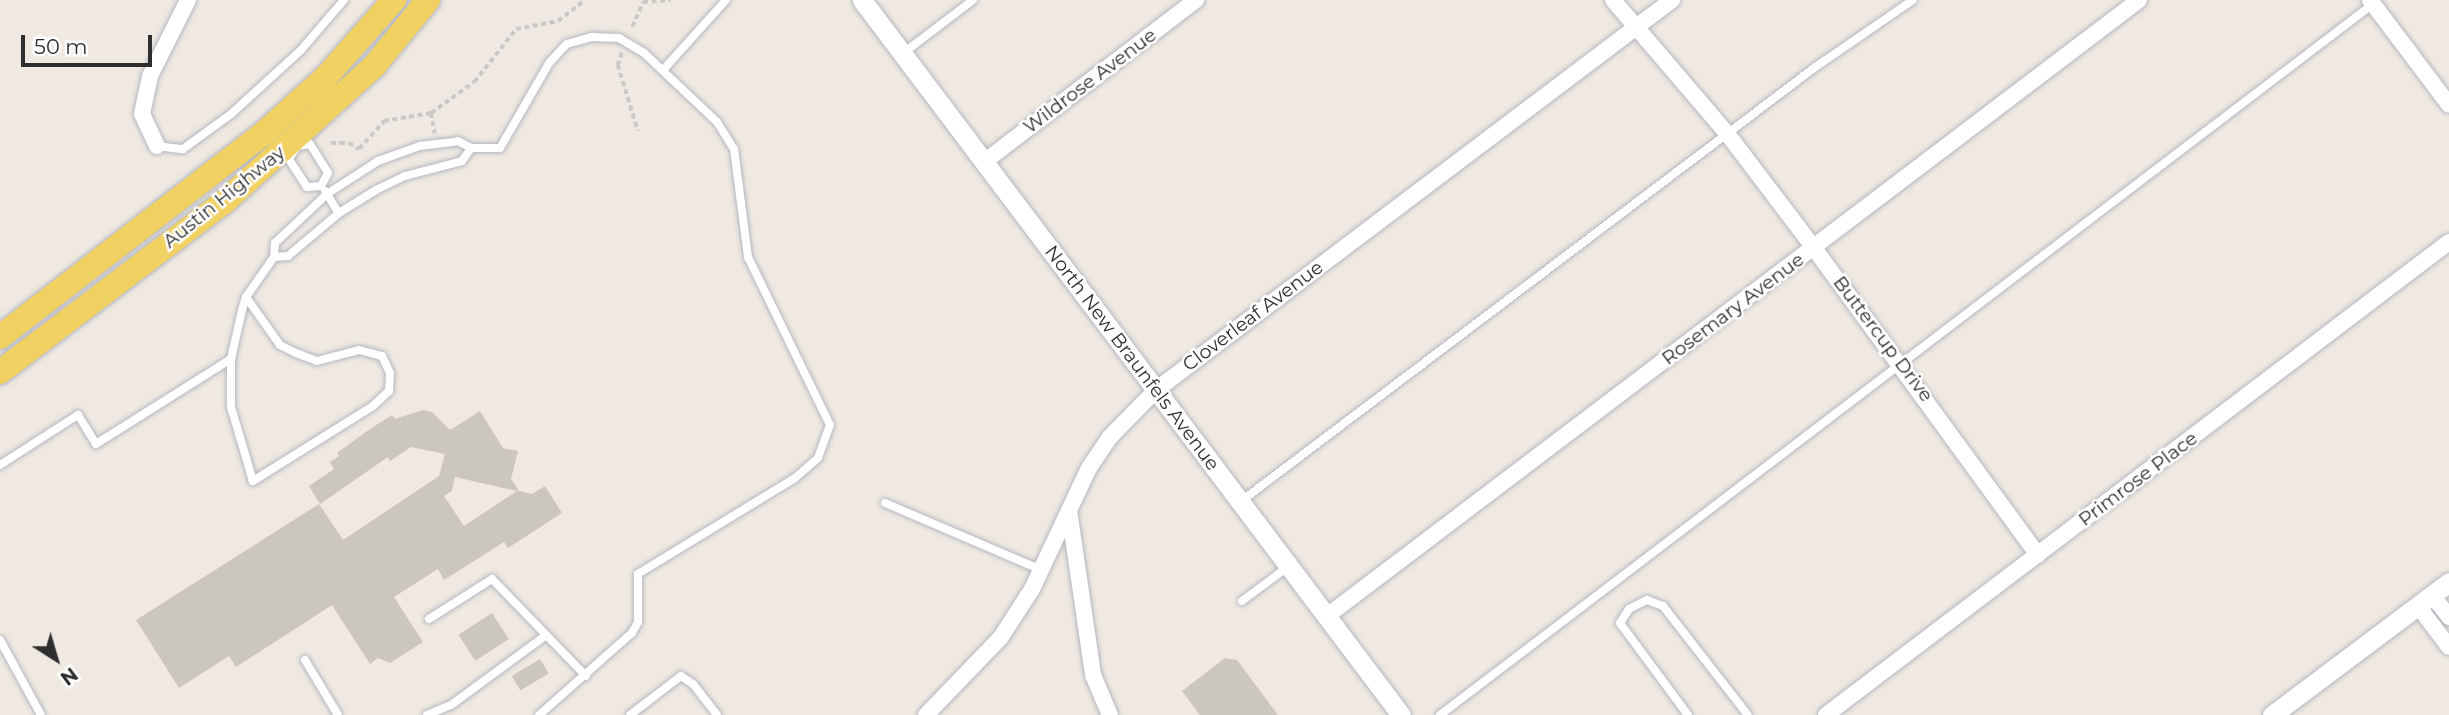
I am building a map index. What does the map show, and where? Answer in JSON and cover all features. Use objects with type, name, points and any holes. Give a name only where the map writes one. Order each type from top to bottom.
[{"type":"main road","name":"Austin Highway","points":[[0,337],[278,121],[326,77],[394,0]]},
{"type":"main road","name":"Austin Highway","points":[[0,372],[223,203],[295,144],[375,65],[428,0]]},
{"type":"street","points":[[157,146],[142,114],[150,76],[188,0]]},
{"type":"street","name":"North New Braunfels Avenue","points":[[862,0],[1401,715]]},
{"type":"street","name":"Wildrose Avenue","points":[[984,162],[1196,0]]},
{"type":"street","name":"Buttercup Drive","points":[[1613,0],[1729,136],[1902,363],[2038,555]]},
{"type":"street","name":"Cloverleaf Avenue","points":[[926,715],[1001,637],[1041,570],[1102,448],[1156,390],[1672,0]]},
{"type":"street","name":"Rosemary Avenue","points":[[1327,616],[2139,0]]},
{"type":"street","points":[[2374,1],[2449,105]]},
{"type":"street","name":"Primrose Place","points":[[1826,715],[2449,242]]},
{"type":"street","points":[[1069,510],[1093,675],[1110,715]]},
{"type":"street","points":[[2272,715],[2449,582]]},
{"type":"street","points":[[2425,600],[2449,617]]},
{"type":"street","points":[[2425,600],[2449,647]]},
{"type":"lane","points":[[157,146],[183,149],[231,114],[301,50],[344,0]]},
{"type":"lane","points":[[663,70],[726,0]]},
{"type":"lane","points":[[902,54],[973,0]]},
{"type":"lane","points":[[1240,502],[1729,136],[1814,68],[1913,0]]},
{"type":"lane","points":[[1440,715],[2374,1]]},
{"type":"lane","points":[[246,297],[280,345],[317,361],[359,350],[382,356],[390,373],[389,391],[289,462],[253,481],[231,407],[231,359],[246,297],[274,257],[275,243],[327,194],[378,161],[421,146],[458,141],[471,148],[500,148],[550,63],[567,44],[592,37],[619,38],[663,70],[717,122],[734,149],[748,257],[830,425],[818,458],[795,478],[638,574],[638,622],[632,633],[539,715]]},
{"type":"lane","points":[[278,121],[295,144]]},
{"type":"lane","points":[[295,144],[310,144],[327,171],[321,186]]},
{"type":"lane","points":[[295,144],[289,159],[307,187],[321,186]]},
{"type":"lane","points":[[274,257],[288,256],[340,213],[405,176],[462,161],[471,148]]},
{"type":"lane","points":[[321,186],[340,213]]},
{"type":"lane","points":[[0,465],[78,415],[96,444],[231,359]]},
{"type":"lane","points":[[885,503],[1041,570]]},
{"type":"lane","points":[[1242,601],[1289,566]]},
{"type":"lane","points":[[429,619],[492,579],[586,676]]},
{"type":"lane","points":[[1688,715],[1620,623],[1629,609],[1647,600],[1663,606],[1748,715]]},
{"type":"lane","points":[[427,715],[451,705],[545,636]]},
{"type":"lane","points":[[0,640],[41,715]]},
{"type":"lane","points":[[305,660],[338,715]]},
{"type":"lane","points":[[630,715],[681,676],[693,684],[717,715]]},
{"type":"path","points":[[331,143],[349,143],[359,149],[384,121],[431,113],[474,82],[516,29],[558,21],[585,0]]},
{"type":"path","points":[[632,27],[643,1],[671,0]]},
{"type":"path","points":[[624,48],[618,65],[638,131]]},
{"type":"path","points":[[431,113],[436,136]]},
{"type":"building","points":[[423,410],[432,412],[450,430],[480,411],[503,448],[518,451],[511,479],[519,491],[532,494],[545,486],[562,513],[508,548],[504,542],[444,580],[438,569],[394,597],[423,642],[390,663],[378,658],[370,664],[332,605],[236,667],[229,656],[179,688],[136,620],[319,504],[343,540],[439,476],[445,454],[411,447],[390,461],[388,457],[320,504],[309,486],[334,469],[330,462],[339,456],[337,453],[392,415],[395,419]],"holes":[[[455,477],[517,491],[464,526],[444,496],[452,491]]]},
{"type":"building","points":[[492,613],[509,639],[475,661],[458,635]]},
{"type":"building","points":[[1225,658],[1237,660],[1278,715],[1200,715],[1182,691]]},
{"type":"building","points":[[540,659],[549,674],[520,691],[512,676]]}]
